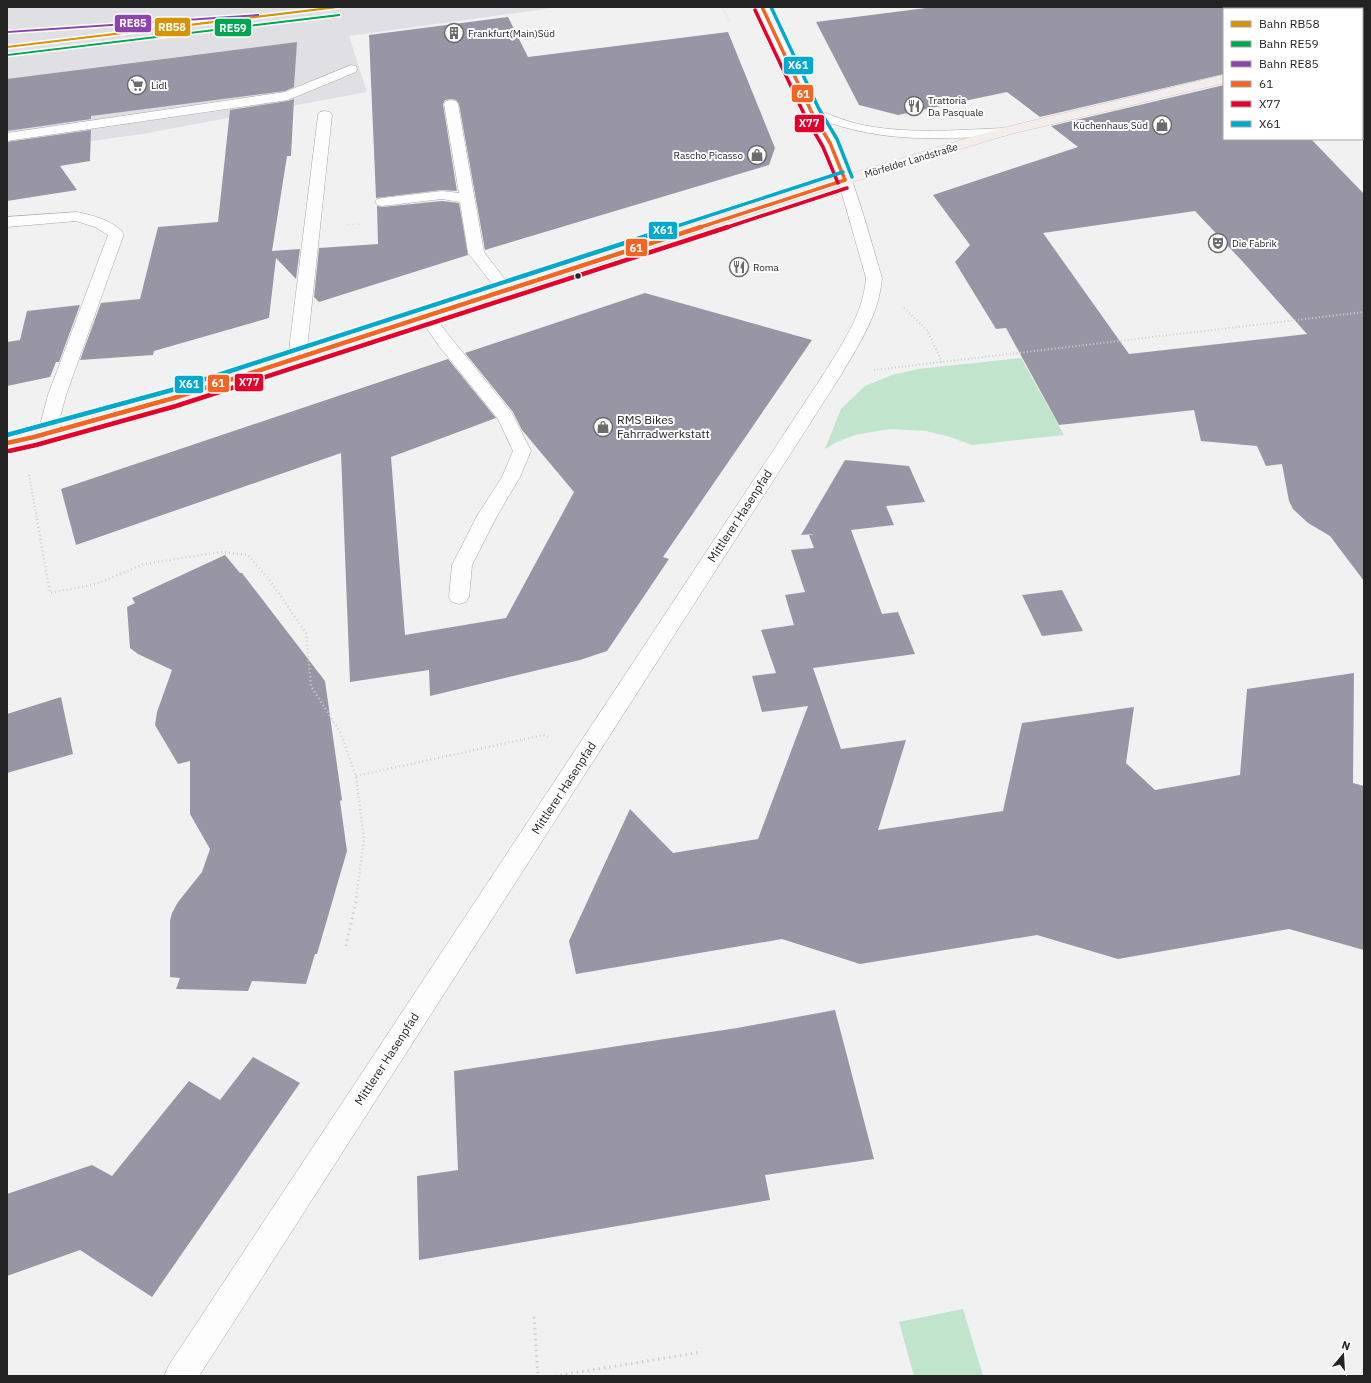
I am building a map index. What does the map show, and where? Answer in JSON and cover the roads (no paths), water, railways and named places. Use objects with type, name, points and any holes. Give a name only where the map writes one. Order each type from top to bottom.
[{"type":"main road","name":"Mörfelder Landstraße","points":[[7,443],[174,398],[845,180],[1003,132],[1223,79]]},
{"type":"street","name":"Mittlerer Hasenpfad","points":[[180,1376],[832,375],[865,318],[873,291],[874,278],[845,180],[830,144],[812,112],[762,7]]},
{"type":"street","points":[[7,138],[288,96],[351,69]]},
{"type":"street","points":[[451,104],[476,253],[506,290]]},
{"type":"street","points":[[812,112],[841,123],[867,130],[897,134],[1003,132]]},
{"type":"street","points":[[297,358],[325,116]]},
{"type":"street","points":[[382,202],[442,195],[466,198]]},
{"type":"street","points":[[7,222],[77,216],[100,224],[116,234],[57,395],[48,429],[50,432]]},
{"type":"street","points":[[426,316],[445,342],[506,417],[522,451],[511,477],[487,516],[462,565],[459,597]]},
{"type":"rail line","name":"RB58","points":[[7,47],[338,7]]},
{"type":"rail line","name":"RE85","points":[[8,32],[258,15]]},
{"type":"rail line","name":"RE59","points":[[8,55],[339,15]]},
{"type":"place","name":"Frankfurt(Main)Süd","points":[[454,33]]},
{"type":"place","name":"Lidl","points":[[137,85]]},
{"type":"place","name":"Trattoria Da Pasquale","points":[[914,106]]},
{"type":"place","name":"Küchenhaus Süd","points":[[1162,125]]},
{"type":"place","name":"Rascho Picasso","points":[[757,155]]},
{"type":"place","name":"Die Fabrik","points":[[1218,243]]},
{"type":"place","name":"Roma","points":[[739,267]]},
{"type":"place","name":"RMS Bikes Fahrradwerkstatt","points":[[603,427]]}]
